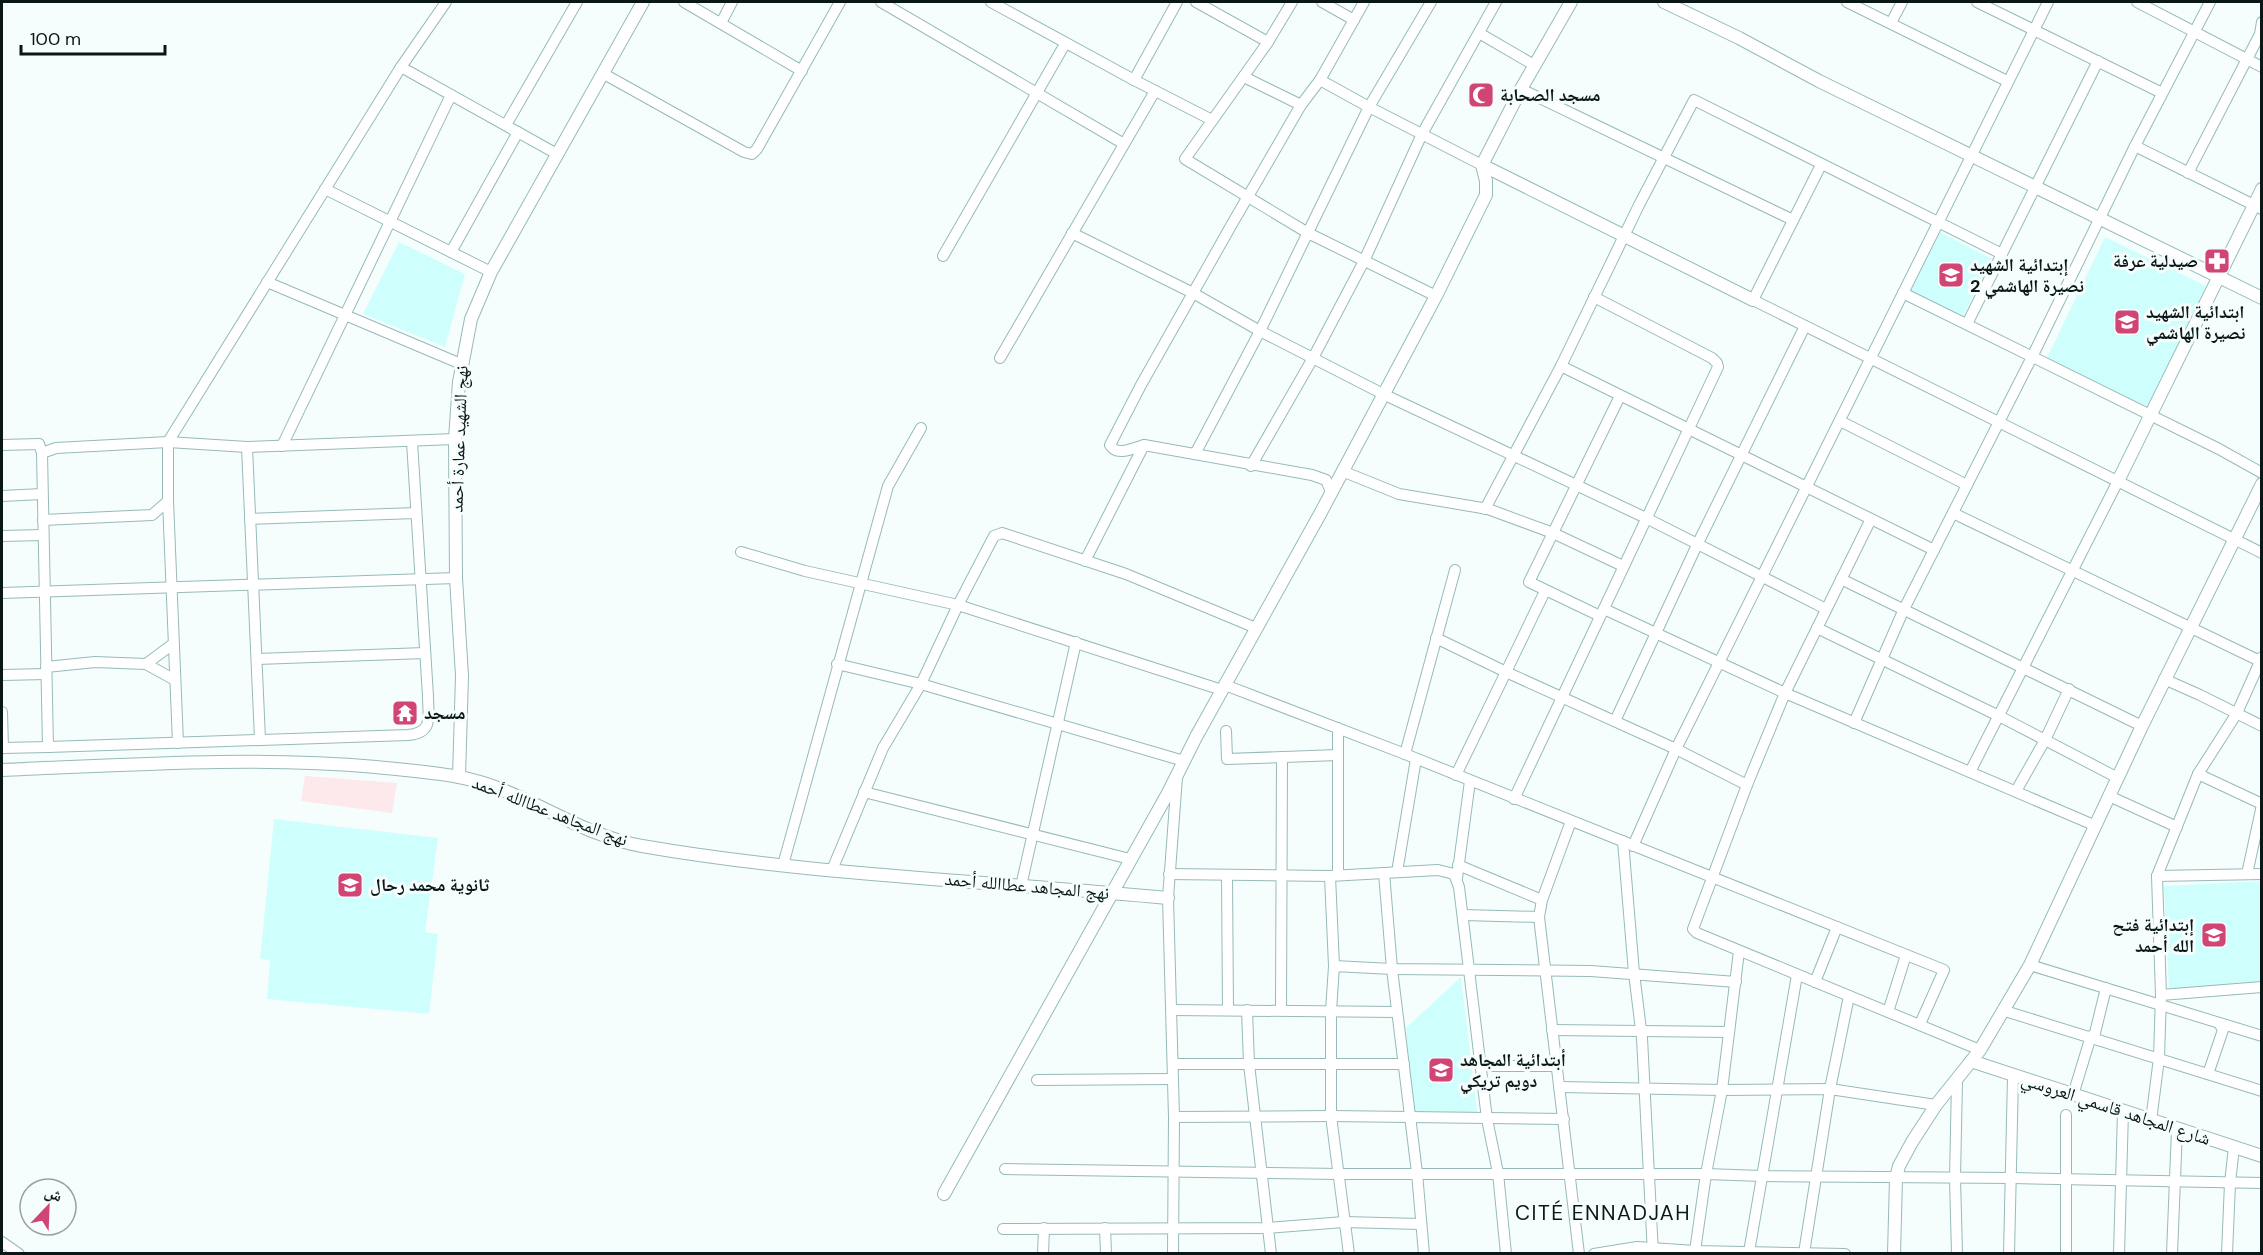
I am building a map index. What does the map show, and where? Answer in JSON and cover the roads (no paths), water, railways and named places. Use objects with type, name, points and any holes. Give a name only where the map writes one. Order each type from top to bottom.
[{"type":"street","points":[[178,742],[169,533],[168,442],[401,67],[446,2]]},
{"type":"street","points":[[506,125],[577,2]]},
{"type":"street","points":[[684,2],[802,70]]},
{"type":"street","points":[[721,22],[732,2]]},
{"type":"street","points":[[604,74],[748,154],[752,154],[757,149],[840,2]]},
{"type":"street","points":[[881,2],[1124,144]]},
{"type":"street","points":[[1134,80],[1177,2]]},
{"type":"street","points":[[1196,2],[1268,42]]},
{"type":"street","points":[[1292,2],[1268,42],[1185,159],[1308,233],[1436,297]]},
{"type":"street","points":[[1322,2],[1354,20]]},
{"type":"street","points":[[1331,492],[1326,480],[1312,475],[1251,466],[1144,445],[1118,452],[1110,445],[1193,293],[1301,105],[1320,80],[1364,2]]},
{"type":"street","points":[[1195,454],[1260,331],[1369,107],[1431,2]]},
{"type":"street","points":[[1251,466],[1313,358],[1364,261],[1422,134],[1496,2]]},
{"type":"street","points":[[944,1194],[1177,775],[1436,297],[1486,195],[1486,181],[1482,165],[1534,65],[1571,2]]},
{"type":"street","points":[[1664,2],[1739,38],[1819,81],[2262,298]]},
{"type":"street","points":[[1847,2],[2007,81]]},
{"type":"street","points":[[1892,24],[1902,2]]},
{"type":"street","points":[[1977,2],[2162,93]]},
{"type":"street","points":[[1652,1251],[1645,1088],[1634,973],[1628,844],[1939,223],[2033,28],[2048,2]]},
{"type":"street","points":[[2137,2],[2262,67]]},
{"type":"street","points":[[1854,723],[1904,609],[2032,357],[2135,146],[2210,2]]},
{"type":"street","name":"نهج الشهيد عمارة أحمد","points":[[459,777],[462,676],[456,578],[455,439],[461,364],[471,320],[490,272],[604,74],[638,3]]},
{"type":"street","points":[[996,3],[1065,44],[1212,120]]},
{"type":"street","points":[[2188,173],[2246,58],[2261,34],[2262,22]]},
{"type":"street","points":[[1479,33],[1534,65]]},
{"type":"street","points":[[943,256],[1065,44]]},
{"type":"street","points":[[1967,324],[2098,61]]},
{"type":"street","points":[[401,67],[557,154]]},
{"type":"street","points":[[1244,77],[1301,105]]},
{"type":"street","points":[[1320,80],[1482,165],[2262,553]]},
{"type":"street","points":[[1521,89],[1793,220]]},
{"type":"street","points":[[1000,358],[1155,91]]},
{"type":"street","points":[[282,446],[451,95]]},
{"type":"street","points":[[1485,509],[1561,366],[1694,100],[2002,254]]},
{"type":"street","points":[[451,252],[518,132]]},
{"type":"street","points":[[2135,146],[2258,207]]},
{"type":"street","points":[[1753,300],[1821,165]]},
{"type":"street","points":[[325,189],[490,272]]},
{"type":"street","points":[[1970,772],[2151,415],[2218,276],[2258,207],[2262,189]]},
{"type":"street","points":[[1072,233],[1193,293],[1260,331],[1383,394],[1646,518],[1826,609]]},
{"type":"street","points":[[267,282],[461,364]]},
{"type":"street","points":[[1903,293],[2262,472]]},
{"type":"street","points":[[1514,799],[1717,372],[1718,363],[1594,297]]},
{"type":"street","points":[[1615,721],[1697,545],[1805,326]]},
{"type":"street","points":[[1561,366],[1934,550]]},
{"type":"street","points":[[1620,396],[1529,582],[1545,591],[1657,632],[1785,693],[2096,826]]},
{"type":"street","points":[[1840,421],[1967,485]]},
{"type":"street","points":[[783,865],[888,486],[921,428]]},
{"type":"street","points":[[42,453],[56,448],[168,442],[247,447],[455,439]]},
{"type":"street","points":[[2,712],[2,748],[421,733],[425,730],[428,720],[412,442]]},
{"type":"street","points":[[2,445],[39,444],[42,453],[48,747]]},
{"type":"street","points":[[1085,561],[1144,445]]},
{"type":"street","points":[[247,447],[260,739]]},
{"type":"street","points":[[1342,471],[1399,494],[1485,509],[1553,533],[1623,566]]},
{"type":"street","points":[[1894,1254],[1896,1178],[1899,1166],[1936,1105],[1980,1050],[2030,965],[2164,680],[2262,484]]},
{"type":"street","points":[[2,496],[42,494]]},
{"type":"street","points":[[43,520],[152,515],[168,501]]},
{"type":"street","points":[[250,519],[416,513]]},
{"type":"street","points":[[1953,513],[2261,660],[2236,713],[2198,774],[2157,876],[2161,1000],[2159,1058],[2151,1120]]},
{"type":"street","points":[[152,515],[169,533]]},
{"type":"street","points":[[1871,519],[1785,693],[1747,785],[1694,924],[1694,931],[1980,1050]]},
{"type":"street","points":[[832,870],[883,748],[921,684],[994,536],[1002,533],[1126,574],[1256,628]]},
{"type":"street","points":[[2,536],[43,535]]},
{"type":"street","points":[[741,552],[805,571],[958,605],[1224,688],[1338,728],[1713,877],[1944,970],[1920,1024]]},
{"type":"street","points":[[1405,754],[1455,570]]},
{"type":"street","points":[[2,593],[456,578]]},
{"type":"street","points":[[1841,579],[2142,726]]},
{"type":"street","points":[[1456,775],[1545,591]]},
{"type":"street","points":[[1817,628],[1999,716],[2118,777]]},
{"type":"street","points":[[1436,638],[1676,748],[1747,785]]},
{"type":"street","points":[[1022,885],[1076,642]]},
{"type":"street","points":[[146,664],[173,644]]},
{"type":"street","points":[[257,660],[425,652]]},
{"type":"street","points":[[2,675],[46,671],[95,662],[146,664],[175,680]]},
{"type":"street","points":[[837,664],[921,684],[1184,762]]},
{"type":"street","points":[[2164,680],[2262,726]]},
{"type":"street","points":[[2016,791],[2045,740],[2069,689]]},
{"type":"street","points":[[1338,728],[1330,1065],[1331,1116],[1349,1254]]},
{"type":"street","points":[[1226,731],[1227,759],[1338,756]]},
{"type":"street","points":[[1281,1010],[1282,757]]},
{"type":"street","points":[[1398,872],[1416,759]]},
{"type":"street","name":"نهج المجاهد عطاالله أحمد","points":[[2,770],[259,762],[342,764],[459,777],[499,788],[586,828],[638,845],[832,870],[1168,898]]},
{"type":"street","points":[[2198,774],[2262,805],[2247,874]]},
{"type":"street","points":[[1173,1254],[1174,1064],[1168,898],[1177,775]]},
{"type":"street","points":[[1470,781],[1457,878],[1487,1119],[1498,1173],[1506,1254]]},
{"type":"street","points":[[864,792],[1130,859]]},
{"type":"street","points":[[2109,796],[2177,827]]},
{"type":"street","points":[[1571,821],[1542,900],[1539,917],[1579,1254]]},
{"type":"street","points":[[1458,865],[1542,900]]},
{"type":"street","points":[[1169,874],[1334,875],[1445,870],[1457,878]]},
{"type":"street","points":[[1384,873],[1392,969],[1417,1173],[1424,1254]]},
{"type":"street","points":[[2157,876],[2262,874]]},
{"type":"street","points":[[1227,875],[1228,1010]]},
{"type":"street","points":[[1462,915],[1539,917]]},
{"type":"street","points":[[1815,982],[1837,927]]},
{"type":"street","points":[[1695,1251],[1706,1174],[1722,1090],[1739,951]]},
{"type":"street","points":[[1888,1012],[1906,955]]},
{"type":"street","points":[[2030,965],[2106,988],[2161,1000],[2220,1023],[2262,1036]]},
{"type":"street","points":[[1334,966],[1634,973],[1736,982]]},
{"type":"street","points":[[1749,1252],[1797,975]]},
{"type":"street","points":[[2161,1000],[2262,987]]},
{"type":"street","points":[[2073,1095],[2106,988]]},
{"type":"street","points":[[1801,1253],[1849,996]]},
{"type":"street","points":[[1172,1010],[1397,1012]]},
{"type":"street","points":[[1247,1010],[1254,1117],[1271,1254]]},
{"type":"street","points":[[2005,1011],[2262,1091]]},
{"type":"street","points":[[2208,1074],[2223,1030],[2220,1023]]},
{"type":"street","points":[[1552,1030],[1729,1032]]},
{"type":"street","name":"شارع المجاهد قاسمي العروسي","points":[[1971,1061],[2262,1156]]},
{"type":"street","points":[[1174,1064],[1404,1064]]},
{"type":"street","points":[[1481,1066],[1556,1066]]},
{"type":"street","points":[[2009,1254],[2013,1076]]},
{"type":"street","points":[[1037,1080],[1173,1079]]},
{"type":"street","points":[[1957,1080],[1955,1178],[1957,1254]]},
{"type":"street","points":[[1559,1087],[1830,1089],[1936,1105]]},
{"type":"street","points":[[2119,1254],[2123,1111]]},
{"type":"street","points":[[2066,1115],[2066,1254]]},
{"type":"street","points":[[1174,1117],[1331,1116],[1564,1119]]},
{"type":"street","points":[[2172,1254],[2177,1129]]},
{"type":"street","points":[[2227,1254],[2234,1147]]},
{"type":"street","points":[[1005,1170],[1339,1174],[1706,1174],[2262,1183]]},
{"type":"street","points":[[1004,1229],[1267,1228],[1344,1222],[1420,1224]]},
{"type":"street","points":[[1043,1254],[1044,1228]]},
{"type":"street","points":[[1106,1228],[1106,1254]]},
{"type":"street","points":[[2,1242],[19,1254]]},
{"type":"street","points":[[1594,1254],[1637,1247],[1652,1251],[1845,1254]]},
{"type":"place","name":"مسجد الصحابة","points":[[1481,95]]},
{"type":"place","name":"صيدلية عرفة","points":[[2217,261]]},
{"type":"place","name":"إبتدائية الشهيد نصيرة الهاشمي 2","points":[[1951,275]]},
{"type":"place","name":"ابتدائية الشهيد نصيرة الهاشمي","points":[[2127,322]]},
{"type":"place","name":"مسجد","points":[[405,713]]},
{"type":"place","name":"ثانوية محمد رحال","points":[[350,885]]},
{"type":"place","name":"إبتدائية فتح الله أحمد","points":[[2214,935]]},
{"type":"place","name":"أبتدائية المجاهد دويم تريكي","points":[[1441,1070]]},
{"type":"district","name":"CITÉ ENNADJAH","points":[[1603,1213]]}]
